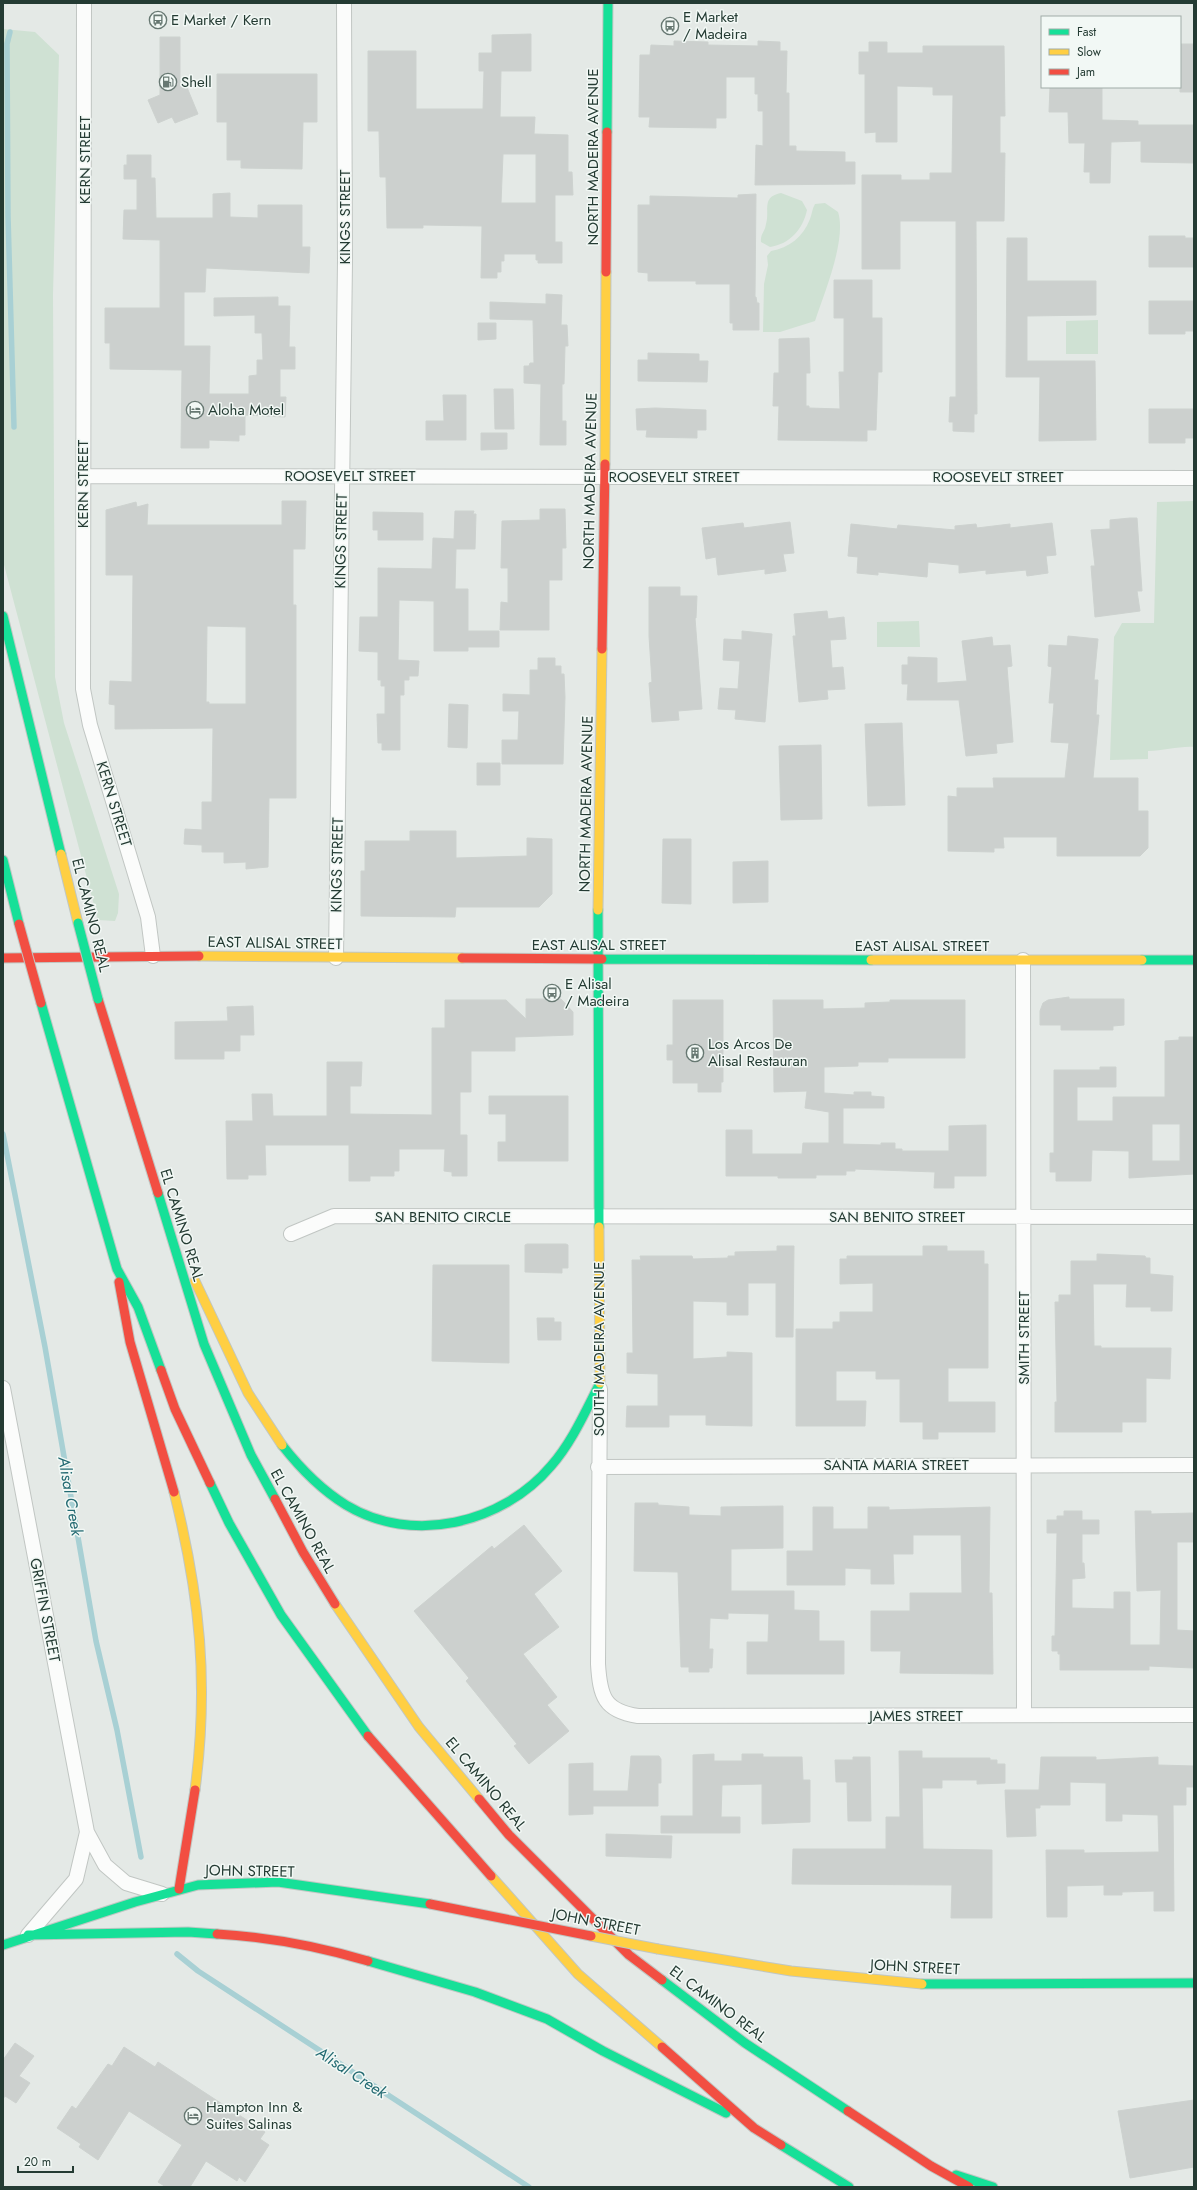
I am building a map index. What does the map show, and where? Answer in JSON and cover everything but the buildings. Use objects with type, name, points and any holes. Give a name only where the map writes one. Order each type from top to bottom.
[{"type":"main road","name":"NORTH MADEIRA AVENUE","points":[[597,958],[605,477],[608,3]]},
{"type":"main road","name":"EL CAMINO REAL","points":[[3,616],[98,999],[204,1344],[251,1455],[303,1552],[343,1618],[424,1733],[508,1835],[629,1955],[745,2043],[931,2166],[968,2187]]},
{"type":"main road","points":[[3,860],[41,1003],[117,1269],[123,1318],[181,1518],[196,1590],[200,1625],[202,1672],[201,1731],[194,1790],[179,1889]]},
{"type":"main road","name":"EAST ALISAL STREET","points":[[3,958],[153,956],[336,958],[1194,960]]},
{"type":"main road","name":"SOUTH MADEIRA AVENUE","points":[[597,958],[600,1382]]},
{"type":"main road","points":[[173,1245],[203,1294],[232,1360],[255,1406],[272,1432],[300,1466],[330,1494],[360,1512],[375,1518],[407,1525],[439,1526],[473,1519],[508,1504],[541,1477],[558,1458],[573,1435],[600,1382]]},
{"type":"main road","points":[[117,1269],[138,1307],[176,1409],[229,1523],[281,1615],[374,1744],[578,1974],[754,2128]]},
{"type":"main road","name":"JOHN STREET","points":[[3,1945],[28,1935],[179,1889],[198,1885],[278,1882],[430,1904],[658,1949],[791,1971],[926,1984],[1194,1983]]},
{"type":"main road","points":[[28,1935],[188,1932],[265,1938],[335,1951],[475,1992],[547,2019],[603,2051],[754,2128],[849,2187]]},
{"type":"main road","points":[[931,2166],[993,2187]]},
{"type":"street","name":"KERN STREET","points":[[84,3],[82,476],[83,689],[90,725],[148,917],[153,956]]},
{"type":"street","name":"KINGS STREET","points":[[336,958],[345,262],[344,3]]},
{"type":"street","name":"ROOSEVELT STREET","points":[[82,476],[1194,478]]},
{"type":"street","name":"SMITH STREET","points":[[1023,960],[1024,1715]]},
{"type":"street","name":"SAN BENITO CIRCLE","points":[[291,1234],[334,1216],[600,1217]]},
{"type":"street","name":"SAN BENITO STREET","points":[[600,1217],[1194,1217]]},
{"type":"street","name":"SOUTH MADEIRA AVENUE","points":[[600,1382],[598,1467],[599,1685],[602,1694],[616,1710],[638,1716]]},
{"type":"street","name":"GRIFFIN STREET","points":[[3,1388],[87,1832],[105,1865],[126,1883],[162,1894]]},
{"type":"street","name":"SANTA MARIA STREET","points":[[598,1467],[1194,1465]]},
{"type":"street","name":"JAMES STREET","points":[[638,1716],[1194,1716]]},
{"type":"street","name":"GRIFFIN STREET","points":[[28,1935],[76,1879],[87,1832]]},
{"type":"green space","points":[[3,29],[35,32],[59,55],[53,295],[55,677],[64,723],[119,894],[118,913],[115,921],[98,920],[3,561]]},
{"type":"green space","points":[[781,193],[802,201],[807,210],[799,229],[789,239],[784,243],[770,247],[761,242],[761,237],[767,219],[769,201],[775,195]]},
{"type":"green space","points":[[825,203],[838,212],[840,223],[839,237],[829,282],[815,321],[780,332],[763,332],[764,284],[768,265],[767,256],[771,251],[778,250],[795,241],[807,225],[815,204]]},
{"type":"green space","points":[[1098,320],[1098,354],[1066,354],[1066,321]]},
{"type":"green space","points":[[1194,501],[1194,747],[1148,751],[1148,759],[1110,760],[1114,637],[1122,623],[1154,623],[1157,502]]},
{"type":"green space","points":[[919,621],[920,647],[877,647],[877,622]]},
{"type":"waterway","name":"Alisal Creek","points":[[10,32],[7,44],[8,216],[14,427]]},
{"type":"waterway","name":"Alisal Creek","points":[[3,1134],[45,1347],[96,1641],[117,1730],[141,1857]]},
{"type":"waterway","name":"Alisal Creek","points":[[177,1954],[198,1971],[529,2187]]},
{"type":"traffic: fast","points":[[607,132],[608,3]]},
{"type":"traffic: fast","points":[[3,616],[61,854]]},
{"type":"traffic: fast","points":[[3,860],[19,924]]},
{"type":"traffic: fast","points":[[598,910],[599,1227]]},
{"type":"traffic: fast","points":[[78,923],[98,999]]},
{"type":"traffic: fast","points":[[602,959],[871,960]]},
{"type":"traffic: fast","points":[[1142,960],[1194,960]]},
{"type":"traffic: fast","points":[[41,1003],[117,1269],[138,1307],[161,1370]]},
{"type":"traffic: fast","points":[[158,1193],[204,1344],[251,1455],[275,1499]]},
{"type":"traffic: fast","points":[[282,1445],[303,1470],[319,1485],[346,1505],[372,1517],[399,1524],[427,1526],[455,1522],[482,1514],[508,1502],[531,1486],[559,1457],[578,1426],[600,1383]]},
{"type":"traffic: fast","points":[[210,1483],[229,1523],[281,1615],[368,1736]]},
{"type":"traffic: fast","points":[[3,1945],[135,1902],[198,1885],[278,1882],[430,1904]]},
{"type":"traffic: fast","points":[[28,1935],[188,1932],[217,1934]]},
{"type":"traffic: fast","points":[[368,1961],[475,1992],[547,2019],[603,2051],[726,2113]]},
{"type":"traffic: fast","points":[[662,1980],[745,2043],[848,2111]]},
{"type":"traffic: fast","points":[[922,1984],[1194,1983]]},
{"type":"traffic: fast","points":[[781,2145],[849,2187]]},
{"type":"traffic: fast","points":[[956,2175],[993,2187]]},
{"type":"traffic: slow","points":[[605,464],[606,272]]},
{"type":"traffic: slow","points":[[598,910],[602,649]]},
{"type":"traffic: slow","points":[[61,854],[78,923]]},
{"type":"traffic: slow","points":[[199,956],[462,958]]},
{"type":"traffic: slow","points":[[871,960],[1142,960]]},
{"type":"traffic: slow","points":[[599,1227],[600,1383]]},
{"type":"traffic: slow","points":[[195,1281],[248,1393],[282,1445]]},
{"type":"traffic: slow","points":[[174,1492],[190,1567],[200,1640],[201,1713],[195,1790]]},
{"type":"traffic: slow","points":[[335,1604],[419,1727],[479,1799]]},
{"type":"traffic: slow","points":[[491,1876],[578,1974],[662,2047]]},
{"type":"traffic: slow","points":[[591,1936],[658,1949]]},
{"type":"traffic: slow","points":[[658,1949],[791,1971],[922,1984]]},
{"type":"traffic: jam","points":[[606,272],[607,132]]},
{"type":"traffic: jam","points":[[602,649],[605,464]]},
{"type":"traffic: jam","points":[[19,924],[41,1003]]},
{"type":"traffic: jam","points":[[3,958],[199,956]]},
{"type":"traffic: jam","points":[[462,958],[602,959]]},
{"type":"traffic: jam","points":[[98,999],[158,1193]]},
{"type":"traffic: jam","points":[[119,1282],[130,1342],[174,1492]]},
{"type":"traffic: jam","points":[[161,1370],[175,1409],[210,1483]]},
{"type":"traffic: jam","points":[[275,1499],[303,1552],[335,1604]]},
{"type":"traffic: jam","points":[[368,1736],[491,1876]]},
{"type":"traffic: jam","points":[[179,1889],[195,1790]]},
{"type":"traffic: jam","points":[[479,1799],[509,1835],[629,1955],[662,1980]]},
{"type":"traffic: jam","points":[[430,1904],[591,1936]]},
{"type":"traffic: jam","points":[[217,1934],[256,1937],[293,1943],[368,1961]]},
{"type":"traffic: jam","points":[[662,2047],[754,2128],[781,2145]]},
{"type":"traffic: jam","points":[[848,2111],[931,2166],[969,2187]]},
{"type":"place","name":"E Market / Kern","points":[[158,20]]},
{"type":"place","name":"E Market / Madeira","points":[[670,26]]},
{"type":"place","name":"Shell","points":[[168,82]]},
{"type":"place","name":"Aloha Motel","points":[[195,410]]},
{"type":"place","name":"E Alisal / Madeira","points":[[552,993]]},
{"type":"place","name":"Los Arcos De Alisal Restauran","points":[[695,1053]]},
{"type":"place","name":"Hampton Inn & Suites Salinas","points":[[193,2116]]}]
